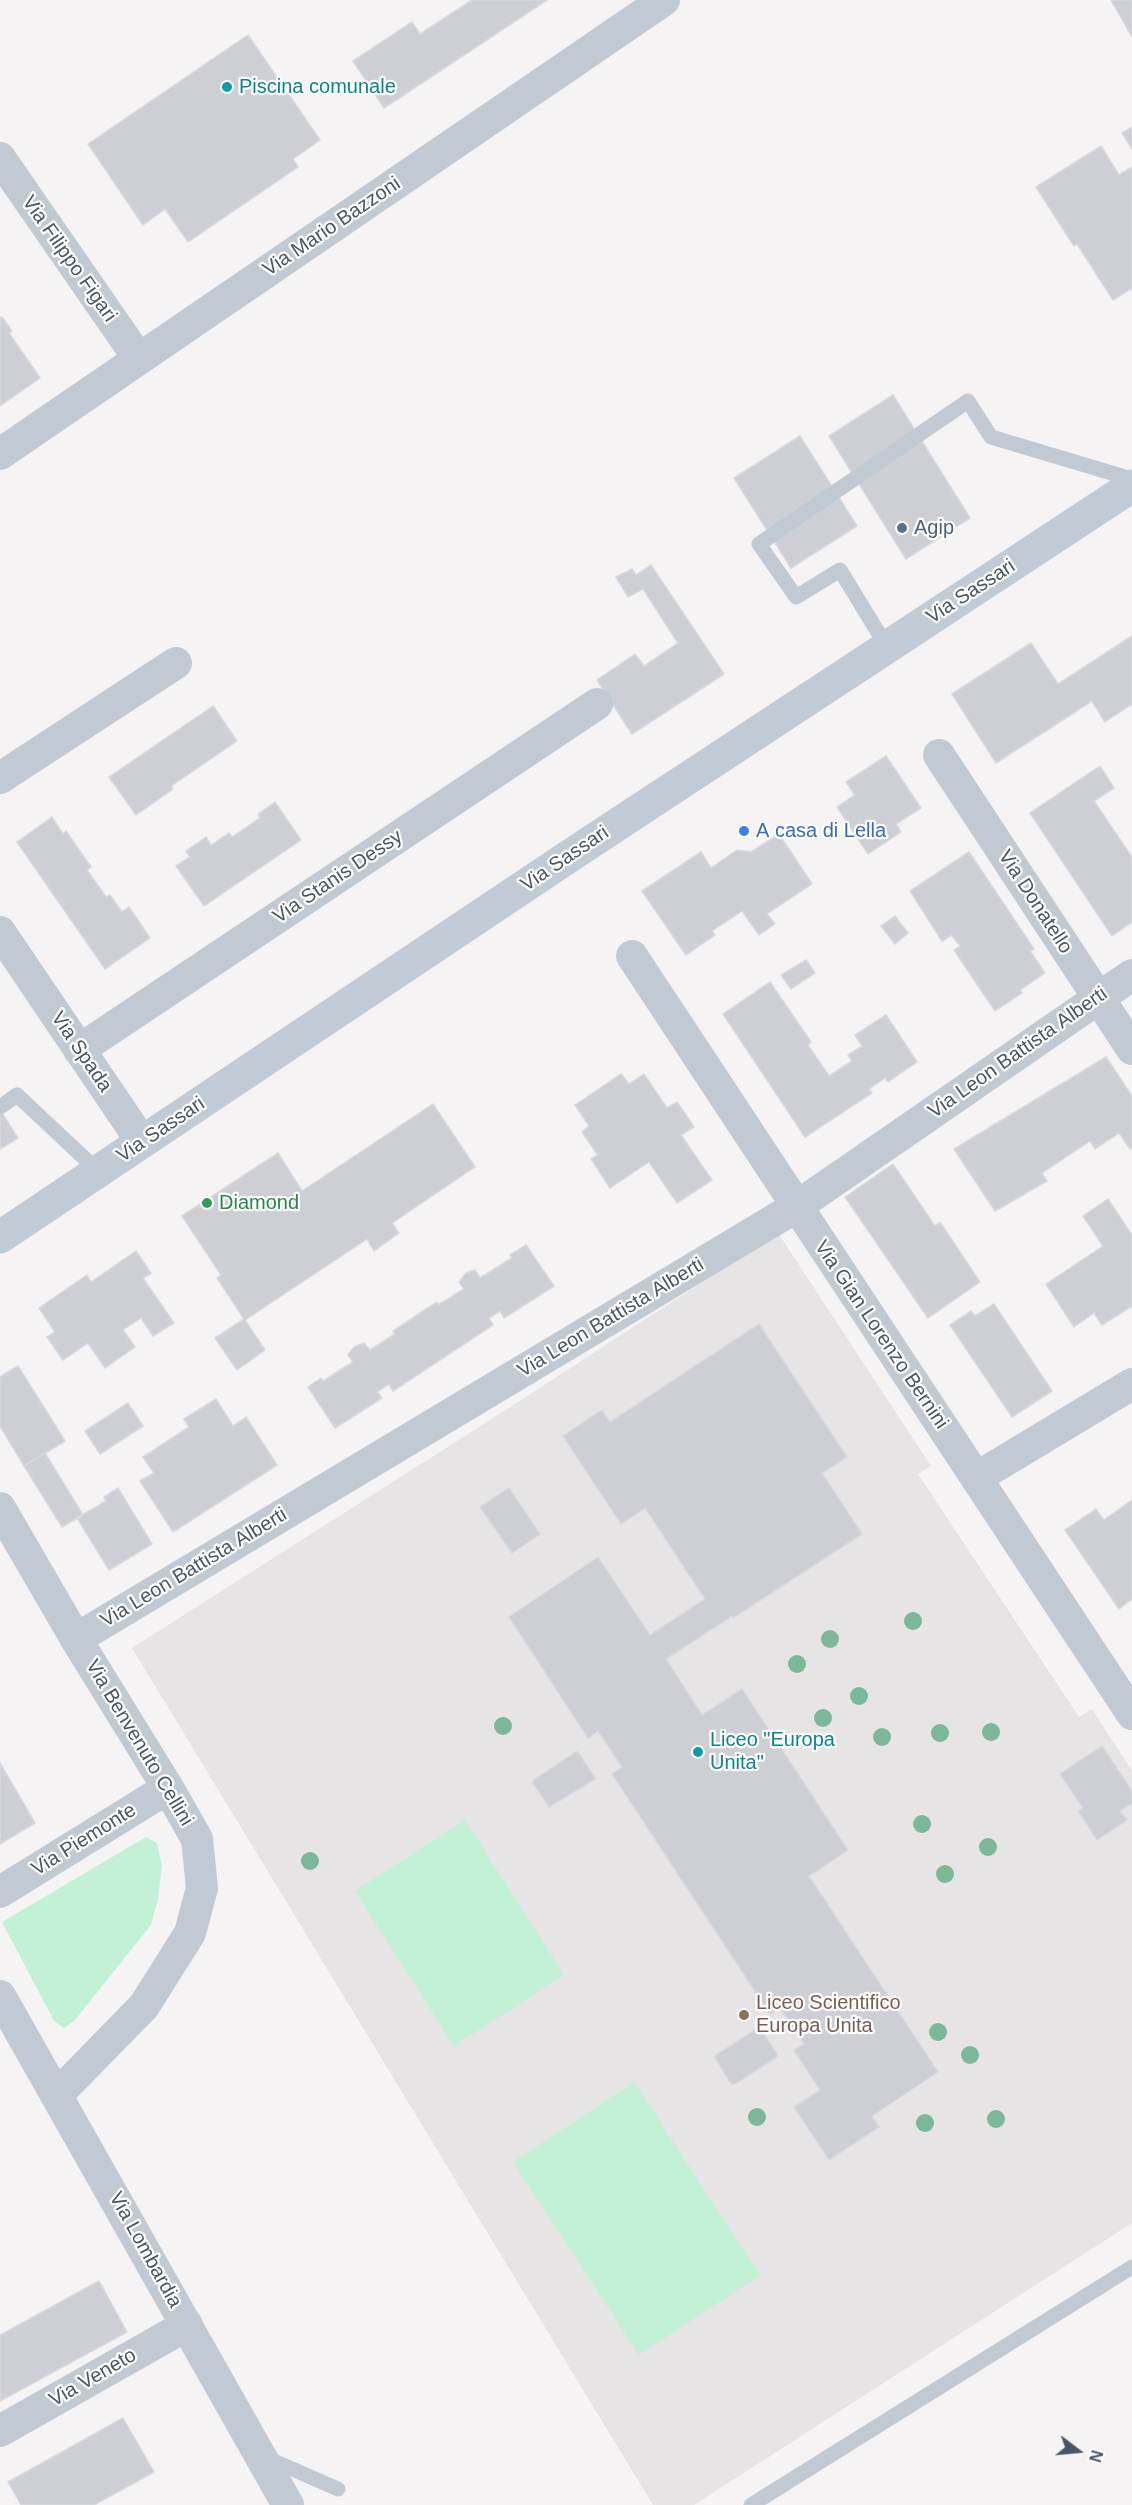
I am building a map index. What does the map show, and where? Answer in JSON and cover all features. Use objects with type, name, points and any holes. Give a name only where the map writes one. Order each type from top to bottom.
[{"type":"street","name":"Via Mario Bazzoni","points":[[0,454],[664,0]]},
{"type":"street","name":"Via Filippo Figari","points":[[0,158],[139,359]]},
{"type":"street","name":"Via Sassari","points":[[0,1237],[568,857],[1132,486]]},
{"type":"street","points":[[0,778],[176,663]]},
{"type":"street","name":"Via Stanis Dessy","points":[[80,1050],[597,705]]},
{"type":"street","name":"Via Donatello","points":[[939,755],[1132,1049]]},
{"type":"street","name":"Via Spada","points":[[0,932],[10,969],[80,1050],[142,1142]]},
{"type":"street","name":"Via Gian Lorenzo Bernini","points":[[632,956],[1132,1714]]},
{"type":"street","name":"Via Leon Battista Alberti","points":[[76,1639],[796,1207],[1132,975]]},
{"type":"street","points":[[976,1478],[1132,1384]]},
{"type":"street","name":"Via Benvenuto Cellini","points":[[0,1508],[197,1839],[202,1888],[190,1933],[144,2006],[57,2095]]},
{"type":"street","name":"Via Piemonte","points":[[0,1892],[168,1788]]},
{"type":"street","name":"Via Lombardia","points":[[0,1996],[288,2505]]},
{"type":"street","name":"Via Veneto","points":[[0,2431],[187,2325]]},
{"type":"lane","points":[[887,647],[840,570],[796,597],[759,544],[968,401],[991,437],[1132,479]]},
{"type":"lane","points":[[0,1107],[17,1095],[98,1171]]},
{"type":"lane","points":[[751,2505],[1132,2267]]},
{"type":"lane","points":[[260,2455],[338,2489]]},
{"type":"shaded area","name":"Liceo Scientifico Europa Unita","points":[[778,1233],[931,1466],[918,1474],[1079,1717],[1092,1709],[1132,1771],[1132,2223],[694,2505],[653,2505],[132,1648],[509,1408]]},
{"type":"green space","points":[[465,1820],[564,1975],[454,2046],[355,1891]]},
{"type":"green space","points":[[146,1837],[157,1843],[162,1865],[158,1899],[151,1925],[75,2020],[64,2028],[54,2021],[2,1922]]},
{"type":"green space","points":[[634,2082],[760,2275],[639,2355],[513,2162]]},
{"type":"building","points":[[472,0],[547,0],[384,108],[353,61],[412,22],[420,34]]},
{"type":"building","points":[[1111,0],[1132,0],[1132,37]]},
{"type":"building","name":"Piscina comunale","points":[[248,35],[320,140],[293,159],[298,167],[188,242],[165,209],[143,225],[88,144]]},
{"type":"building","points":[[1132,127],[1132,149],[1122,133]]},
{"type":"building","points":[[1101,146],[1119,175],[1132,167],[1132,288],[1113,300],[1077,244],[1074,246],[1036,187]]},
{"type":"building","points":[[2,317],[12,331],[9,333],[40,378],[0,406],[0,318]]},
{"type":"building","points":[[893,395],[970,518],[906,559],[829,436]]},
{"type":"building","points":[[800,436],[857,526],[791,568],[734,478]]},
{"type":"building","points":[[651,565],[724,674],[632,734],[597,680],[635,654],[644,666],[678,643],[643,589],[628,597],[616,577],[632,569],[636,575]]},
{"type":"building","points":[[1132,636],[1132,704],[1105,722],[1092,701],[996,763],[952,694],[1031,643],[1058,684]]},
{"type":"building","points":[[213,706],[237,741],[171,786],[173,789],[136,815],[109,777]]},
{"type":"building","points":[[886,756],[921,808],[896,824],[901,832],[868,854],[837,807],[855,795],[846,782]]},
{"type":"building","points":[[1100,766],[1114,788],[1094,801],[1132,857],[1132,922],[1112,936],[1030,813]]},
{"type":"building","points":[[275,802],[301,840],[204,906],[176,866],[190,857],[186,851],[206,837],[211,845],[229,833],[232,837],[260,818],[258,814]]},
{"type":"building","points":[[52,817],[63,834],[66,831],[91,867],[87,870],[106,897],[110,895],[122,912],[129,907],[150,938],[105,969],[17,842]]},
{"type":"building","points":[[779,834],[812,884],[767,914],[775,924],[759,935],[742,911],[712,931],[715,935],[686,955],[642,891],[701,852],[711,868],[737,850],[751,852]]},
{"type":"building","points":[[969,852],[1034,949],[1030,951],[1045,973],[1020,990],[1022,993],[995,1011],[954,950],[960,946],[952,935],[942,941],[910,891]]},
{"type":"building","points":[[895,916],[908,933],[895,944],[881,926]]},
{"type":"building","points":[[806,960],[815,973],[791,989],[781,975]]},
{"type":"building","points":[[770,982],[811,1042],[808,1045],[829,1076],[852,1061],[848,1055],[862,1046],[855,1035],[886,1015],[917,1062],[888,1082],[885,1078],[869,1089],[872,1093],[805,1137],[723,1014]]},
{"type":"building","points":[[1106,1057],[1132,1096],[1132,1148],[1130,1149],[1119,1133],[1095,1149],[1090,1141],[1042,1173],[1047,1181],[995,1211],[954,1149]]},
{"type":"building","points":[[621,1074],[629,1084],[644,1074],[667,1108],[677,1102],[694,1127],[681,1135],[712,1180],[677,1203],[649,1162],[610,1188],[591,1159],[598,1155],[582,1132],[589,1126],[575,1105]]},
{"type":"building","points":[[433,1104],[475,1167],[392,1223],[399,1233],[374,1251],[367,1239],[245,1320],[265,1350],[237,1370],[215,1338],[244,1319],[217,1278],[221,1275],[182,1216],[278,1153],[302,1191]]},
{"type":"building","points":[[0,1110],[18,1138],[0,1149]]},
{"type":"building","points":[[893,1164],[935,1226],[940,1222],[980,1282],[928,1318],[845,1197]]},
{"type":"building","points":[[1108,1199],[1132,1235],[1132,1306],[1102,1325],[1094,1313],[1074,1327],[1046,1284],[1103,1246],[1083,1216]]},
{"type":"building","points":[[526,1245],[554,1286],[504,1318],[500,1311],[489,1318],[493,1325],[393,1391],[389,1384],[377,1392],[382,1398],[335,1428],[308,1387],[321,1378],[323,1381],[353,1362],[348,1355],[354,1347],[364,1343],[370,1350],[395,1334],[393,1331],[437,1302],[438,1305],[464,1289],[459,1282],[466,1273],[475,1270],[480,1278],[512,1258],[510,1255]]},
{"type":"building","points":[[136,1251],[151,1273],[143,1278],[174,1323],[153,1336],[141,1318],[123,1330],[135,1347],[105,1368],[88,1343],[63,1360],[47,1337],[55,1332],[39,1308],[87,1275],[91,1282]]},
{"type":"building","points":[[994,1304],[1052,1391],[1012,1417],[950,1325],[971,1311],[975,1316]]},
{"type":"building","name":"Liceo \"Europa Unita\"","points":[[759,1324],[847,1457],[822,1473],[862,1534],[666,1659],[702,1715],[742,1689],[848,1850],[809,1876],[938,2072],[872,2116],[879,2127],[829,2160],[794,2107],[820,2090],[794,2050],[804,2044],[780,2008],[770,2014],[612,1774],[622,1767],[598,1731],[588,1738],[509,1617],[598,1557],[650,1635],[705,1599],[645,1508],[621,1524],[563,1436],[602,1410],[610,1422]]},
{"type":"building","points":[[18,1366],[65,1441],[24,1466],[0,1426],[0,1377]]},
{"type":"building","points":[[216,1399],[233,1426],[246,1417],[277,1465],[173,1532],[140,1481],[154,1473],[143,1457],[189,1427],[184,1419]]},
{"type":"building","points":[[128,1403],[143,1426],[100,1454],[85,1431]]},
{"type":"building","points":[[45,1453],[83,1515],[62,1527],[24,1466]]},
{"type":"building","points":[[118,1488],[152,1544],[109,1570],[77,1518],[106,1501],[104,1497]]},
{"type":"building","points":[[509,1488],[540,1534],[512,1553],[480,1507]]},
{"type":"building","points":[[1132,1500],[1132,1599],[1119,1609],[1065,1530],[1096,1509],[1104,1520]]},
{"type":"building","points":[[1102,1746],[1132,1791],[1132,1803],[1120,1811],[1127,1820],[1097,1840],[1078,1811],[1083,1808],[1060,1774]]},
{"type":"building","points":[[576,1752],[595,1778],[549,1807],[533,1783],[534,1780]]},
{"type":"building","points":[[0,1763],[35,1823],[0,1844]]},
{"type":"building","points":[[758,2028],[777,2057],[735,2084],[731,2084],[715,2058],[716,2055]]},
{"type":"building","points":[[99,2281],[127,2332],[0,2401],[0,2335]]},
{"type":"building","points":[[123,2418],[154,2472],[94,2505],[21,2505],[8,2482]]},
{"type":"place","name":"Piscina comunale","points":[[227,87]]},
{"type":"place","name":"Agip","points":[[902,528]]},
{"type":"place","name":"A casa di Lella","points":[[744,831]]},
{"type":"place","name":"Diamond","points":[[207,1203]]},
{"type":"place","name":"Liceo \"Europa Unita\"","points":[[698,1752]]},
{"type":"place","name":"Liceo Scientifico Europa Unita","points":[[744,2015]]}]
